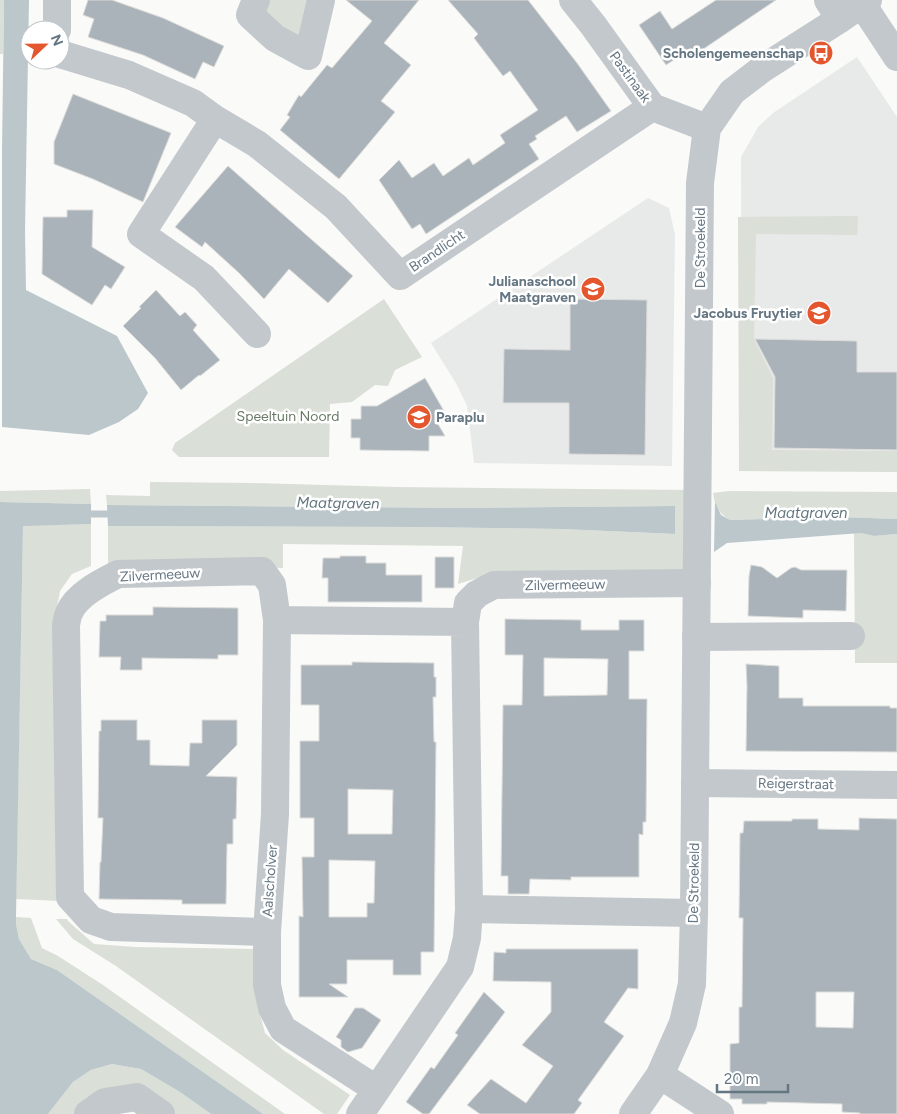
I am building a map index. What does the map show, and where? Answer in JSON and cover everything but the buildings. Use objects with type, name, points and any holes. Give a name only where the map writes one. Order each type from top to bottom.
[{"type":"street","points":[[57,20],[58,0]]},
{"type":"street","points":[[256,0],[250,14],[275,38],[308,56],[321,0]]},
{"type":"street","name":"Pastinaak","points":[[573,0],[652,107],[707,128]]},
{"type":"street","points":[[849,6],[897,57]]},
{"type":"street","name":"De Stroekeld","points":[[633,1114],[660,1075],[683,1023],[692,984],[700,183],[707,128],[732,92],[849,6]]},
{"type":"street","name":"Brandlicht","points":[[70,57],[129,75],[193,103],[256,144],[336,207],[400,276],[652,107]]},
{"type":"street","points":[[215,119],[141,234],[204,278],[257,334]]},
{"type":"street","name":"Zilvermeeuw","points":[[267,932],[111,927],[91,920],[70,897],[66,625],[69,612],[78,600],[102,582],[118,574],[262,571],[272,586],[277,620]]},
{"type":"street","name":"Zilvermeeuw","points":[[465,622],[468,603],[477,594],[494,585],[697,583]]},
{"type":"street","points":[[277,620],[465,622],[467,938],[460,967],[360,1114]]},
{"type":"street","name":"Aalscholver","points":[[277,620],[274,814],[267,932],[267,984],[272,1008],[283,1029],[376,1089]]},
{"type":"street","points":[[696,637],[851,636]]},
{"type":"street","name":"Reigerstraat","points":[[695,783],[897,785]]},
{"type":"street","points":[[468,910],[694,913]]},
{"type":"street","points":[[660,1075],[720,1114]]},
{"type":"street","points":[[88,1114],[105,1102],[137,1097],[161,1114]]},
{"type":"shaded area","points":[[4,0],[29,0],[29,20],[20,20],[20,70],[28,70],[26,290],[117,336],[148,393],[138,409],[119,422],[89,435],[2,427]]},
{"type":"shaded area","name":"Jacobus Fruytier","points":[[857,57],[897,117],[897,470],[742,469],[741,157],[758,127],[773,113]]},
{"type":"shaded area","name":"Julianaschool Maatgraven","points":[[648,198],[669,208],[675,235],[672,466],[474,463],[467,406],[457,385],[431,343]]},
{"type":"shaded area","points":[[0,502],[91,504],[91,524],[23,526],[16,917],[19,939],[31,959],[57,970],[263,1114],[211,1114],[180,1092],[141,1069],[112,1064],[91,1070],[73,1082],[48,1114],[0,1114]]},
{"type":"shaded area","points":[[715,502],[721,515],[730,520],[839,517],[897,519],[897,534],[874,536],[861,533],[727,543],[714,552]]},
{"type":"shaded area","points":[[107,505],[465,508],[675,506],[675,534],[562,529],[108,526]]},
{"type":"green space","points":[[0,0],[4,0],[3,54],[0,54]]},
{"type":"green space","points":[[263,0],[313,0],[302,45],[259,12]]},
{"type":"green space","points":[[858,216],[857,235],[756,234],[754,339],[773,378],[772,450],[897,451],[897,472],[739,471],[738,217]]},
{"type":"green space","name":"Speeltuin Noord","points":[[384,299],[422,357],[395,370],[388,386],[375,385],[352,402],[330,404],[329,457],[179,457],[172,450],[175,443]]},
{"type":"green space","points":[[150,482],[687,490],[685,581],[492,576],[458,584],[463,546],[283,544],[283,568],[127,561],[108,566],[108,526],[562,529],[675,534],[674,506],[465,508],[107,505],[106,495],[150,496]]},
{"type":"green space","points":[[90,489],[91,504],[0,502],[0,491]]},
{"type":"green space","points":[[729,491],[897,492],[897,519],[839,517],[730,520],[718,509],[713,493]]},
{"type":"green space","points":[[91,524],[91,566],[72,574],[60,591],[55,618],[60,901],[16,899],[23,525]]},
{"type":"green space","points":[[854,533],[874,536],[897,534],[897,663],[855,663]]},
{"type":"green space","points":[[16,917],[31,918],[42,948],[103,985],[285,1114],[263,1114],[57,970],[31,959],[19,939]]},
{"type":"green space","points":[[56,919],[67,919],[94,944],[135,947],[258,949],[258,1007],[265,1033],[283,1050],[350,1095],[337,1114],[324,1114],[116,966],[73,939]]},
{"type":"green space","points":[[112,1064],[141,1069],[180,1092],[211,1114],[168,1114],[135,1091],[80,1114],[48,1114],[73,1082],[91,1070]]},
{"type":"waterway","name":"Maatgraven","points":[[83,514],[115,514]]},
{"type":"place","name":"Scholengemeenschap","points":[[821,53]]},
{"type":"place","name":"Julianaschool Maatgraven","points":[[593,289]]},
{"type":"place","name":"Jacobus Fruytier","points":[[819,313]]},
{"type":"place","name":"Paraplu","points":[[419,417]]}]
